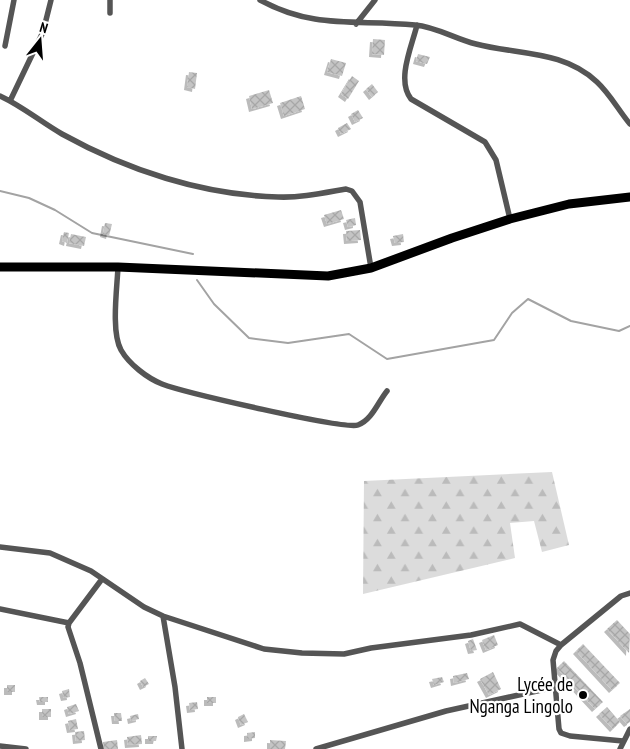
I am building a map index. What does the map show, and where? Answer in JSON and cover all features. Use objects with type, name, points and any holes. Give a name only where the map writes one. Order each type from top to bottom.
[{"type":"main road","points":[[0,267],[118,267],[328,276],[371,268],[510,219],[569,204],[630,197]]},
{"type":"street","points":[[5,46],[14,0]]},
{"type":"street","points":[[10,101],[44,32],[51,0]]},
{"type":"street","points":[[110,0],[110,14]]},
{"type":"street","points":[[260,0],[295,16],[356,24],[417,25],[439,30],[472,43],[553,57],[573,66],[600,84],[630,124]]},
{"type":"street","points":[[356,24],[375,0]]},
{"type":"street","points":[[417,25],[404,82],[407,94],[410,99],[485,142],[498,166],[510,219]]},
{"type":"street","points":[[0,96],[61,134],[123,164],[195,186],[229,193],[279,197],[346,189],[352,191],[360,202],[371,268]]},
{"type":"street","points":[[118,267],[116,331],[120,349],[132,365],[160,384],[317,422],[352,427],[360,425],[371,415],[387,391]]},
{"type":"street","points":[[0,547],[50,553],[76,563],[144,607],[162,616],[264,649],[302,653],[344,654],[371,648],[471,635],[520,624],[561,645]]},
{"type":"street","points":[[101,749],[80,663],[68,632],[69,623],[102,579]]},
{"type":"street","points":[[623,741],[570,736],[561,733],[559,729],[553,660],[556,651],[561,645],[621,596],[630,593]]},
{"type":"street","points":[[0,609],[69,623]]},
{"type":"street","points":[[162,616],[176,697],[182,749]]},
{"type":"street","points":[[316,749],[446,711],[555,687]]},
{"type":"street","points":[[620,749],[630,729]]},
{"type":"street","points":[[0,746],[26,749]]},
{"type":"green space","points":[[552,472],[569,545],[542,552],[534,521],[510,523],[515,558],[363,594],[364,481]]},
{"type":"building","points":[[373,39],[385,40],[384,55],[372,54]]},
{"type":"building","points":[[418,54],[430,57],[427,64],[416,61]]},
{"type":"building","points":[[331,59],[346,63],[342,76],[327,72]]},
{"type":"building","points":[[189,72],[197,73],[195,89],[187,87]]},
{"type":"building","points":[[352,76],[359,81],[348,99],[341,94]]},
{"type":"building","points":[[372,84],[378,92],[372,97],[366,89]]},
{"type":"building","points":[[269,90],[273,103],[252,109],[249,96]]},
{"type":"building","points":[[301,96],[305,109],[284,116],[280,103]]},
{"type":"building","points":[[358,110],[363,118],[355,122],[351,114]]},
{"type":"building","points":[[347,123],[351,129],[341,134],[338,128]]},
{"type":"building","points":[[341,210],[344,219],[327,224],[324,215]]},
{"type":"building","points":[[355,218],[356,225],[348,227],[346,220]]},
{"type":"building","points":[[105,223],[112,224],[109,236],[103,234]]},
{"type":"building","points":[[360,230],[361,240],[347,241],[346,231]]},
{"type":"building","points":[[64,232],[69,233],[67,243],[62,241]]},
{"type":"building","points":[[71,234],[86,237],[84,246],[69,243]]},
{"type":"building","points":[[403,234],[404,242],[395,243],[393,236]]},
{"type":"building","points":[[617,620],[630,634],[629,653],[607,629]]},
{"type":"building","points":[[494,635],[498,645],[486,650],[482,640]]},
{"type":"building","points":[[473,639],[477,650],[471,651],[468,641]]},
{"type":"building","points":[[583,644],[620,683],[612,690],[576,651]]},
{"type":"building","points":[[564,661],[603,702],[595,709],[557,668]]},
{"type":"building","points":[[493,672],[501,689],[489,695],[480,679]]},
{"type":"building","points":[[467,673],[469,679],[454,683],[453,676]]},
{"type":"building","points":[[442,677],[444,682],[434,685],[432,679]]},
{"type":"building","points":[[145,678],[149,684],[143,687],[140,681]]},
{"type":"building","points":[[7,685],[15,685],[15,692],[7,692]]},
{"type":"building","points":[[69,689],[70,697],[64,698],[62,691]]},
{"type":"building","points":[[39,697],[48,697],[48,702],[40,702]]},
{"type":"building","points":[[207,697],[216,697],[216,703],[207,703]]},
{"type":"building","points":[[197,702],[198,709],[190,710],[189,703]]},
{"type":"building","points":[[76,704],[79,711],[69,714],[67,707]]},
{"type":"building","points":[[607,707],[620,722],[613,729],[599,714]]},
{"type":"building","points":[[42,709],[51,709],[51,717],[42,717]]},
{"type":"building","points":[[630,709],[630,722],[627,724],[620,716]]},
{"type":"building","points":[[114,713],[121,713],[122,721],[115,721]]},
{"type":"building","points":[[138,714],[139,719],[131,721],[130,716]]},
{"type":"building","points":[[244,714],[248,722],[241,725],[238,717]]},
{"type":"building","points":[[76,719],[78,729],[70,730],[68,721]]},
{"type":"building","points":[[84,731],[85,740],[76,741],[75,732]]},
{"type":"building","points":[[255,732],[255,738],[247,739],[247,733]]},
{"type":"building","points":[[141,735],[142,744],[128,745],[127,737]]},
{"type":"building","points":[[148,736],[157,736],[156,741],[148,741]]},
{"type":"building","points":[[117,740],[118,749],[104,749],[103,742]]},
{"type":"building","points":[[270,740],[286,741],[285,749],[270,749]]},
{"type":"waterway","points":[[0,191],[29,198],[55,210],[92,233],[193,254]]},
{"type":"waterway","points":[[197,280],[214,304],[249,338],[288,343],[349,334],[387,359],[494,340],[512,313],[528,299],[571,321],[619,331],[630,326]]},
{"type":"place","name":"Lycée de Nganga Lingolo","points":[[583,695]]}]
